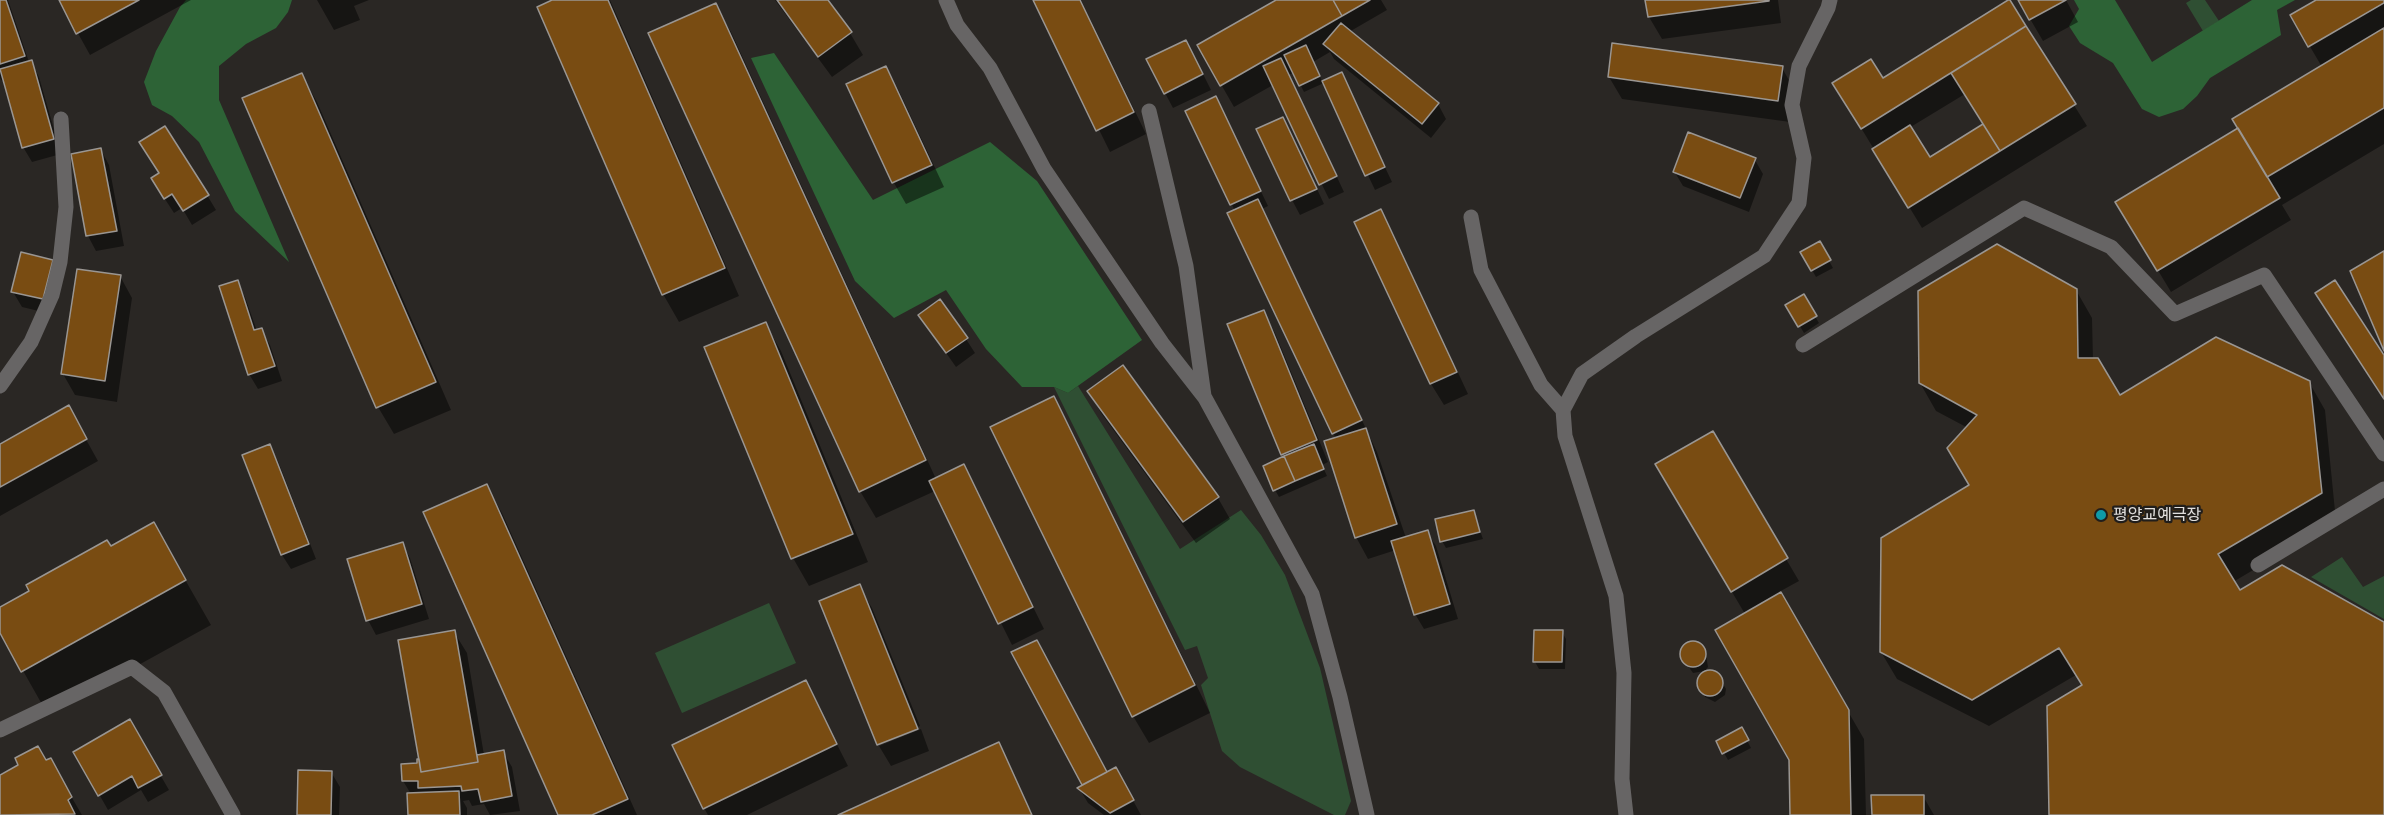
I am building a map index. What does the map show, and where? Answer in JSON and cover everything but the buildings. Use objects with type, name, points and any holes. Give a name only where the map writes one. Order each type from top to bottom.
[{"type":"street","points":[[946,0],[957,25],[990,68],[1044,169],[1162,343],[1205,398],[1312,594],[1340,697],[1367,815]]},
{"type":"street","points":[[1626,815],[1622,779],[1624,673],[1616,596],[1565,436],[1563,410],[1582,374],[1636,336],[1764,256],[1770,247],[1799,202],[1804,158],[1792,105],[1799,66],[1830,0]]},
{"type":"street","points":[[1149,111],[1186,266],[1205,398]]},
{"type":"street","points":[[0,386],[31,342],[52,295],[60,262],[66,207],[61,119]]},
{"type":"street","points":[[1803,345],[2024,207],[2111,247],[2175,314],[2264,275],[2384,454]]},
{"type":"street","points":[[1471,217],[1482,270],[1541,385],[1563,410]]},
{"type":"street","points":[[2258,565],[2384,489]]},
{"type":"street","points":[[0,730],[132,667],[164,692],[233,815]]},
{"type":"green space","points":[[186,0],[292,0],[288,12],[276,28],[246,44],[219,66],[219,100],[289,262],[235,211],[199,142],[172,116],[152,105],[144,82],[156,51]]},
{"type":"green space","points":[[2074,0],[2115,0],[2152,62],[2252,0],[2295,0],[2277,10],[2281,35],[2210,78],[2197,96],[2183,109],[2159,117],[2142,109],[2113,63],[2080,43],[2069,26],[2079,9]]},
{"type":"green space","points":[[2191,0],[2205,0],[2219,21],[2203,31],[2186,3]]},
{"type":"green space","points":[[774,53],[873,200],[990,142],[1037,181],[1142,340],[1068,393],[1054,387],[1022,387],[986,349],[946,290],[894,318],[855,281],[751,58]]},
{"type":"green space","points":[[1078,386],[1180,549],[1241,510],[1261,535],[1285,575],[1320,668],[1351,801],[1345,815],[1334,815],[1240,767],[1222,751],[1201,685],[1208,678],[1197,646],[1185,650],[1054,387],[1068,393]]},
{"type":"green space","points":[[2342,557],[2363,587],[2384,576],[2384,619],[2311,577]]},
{"type":"green space","points":[[769,603],[796,663],[682,713],[655,653]]},
{"type":"place","name":"평양교예극장","points":[[2101,515]]}]
